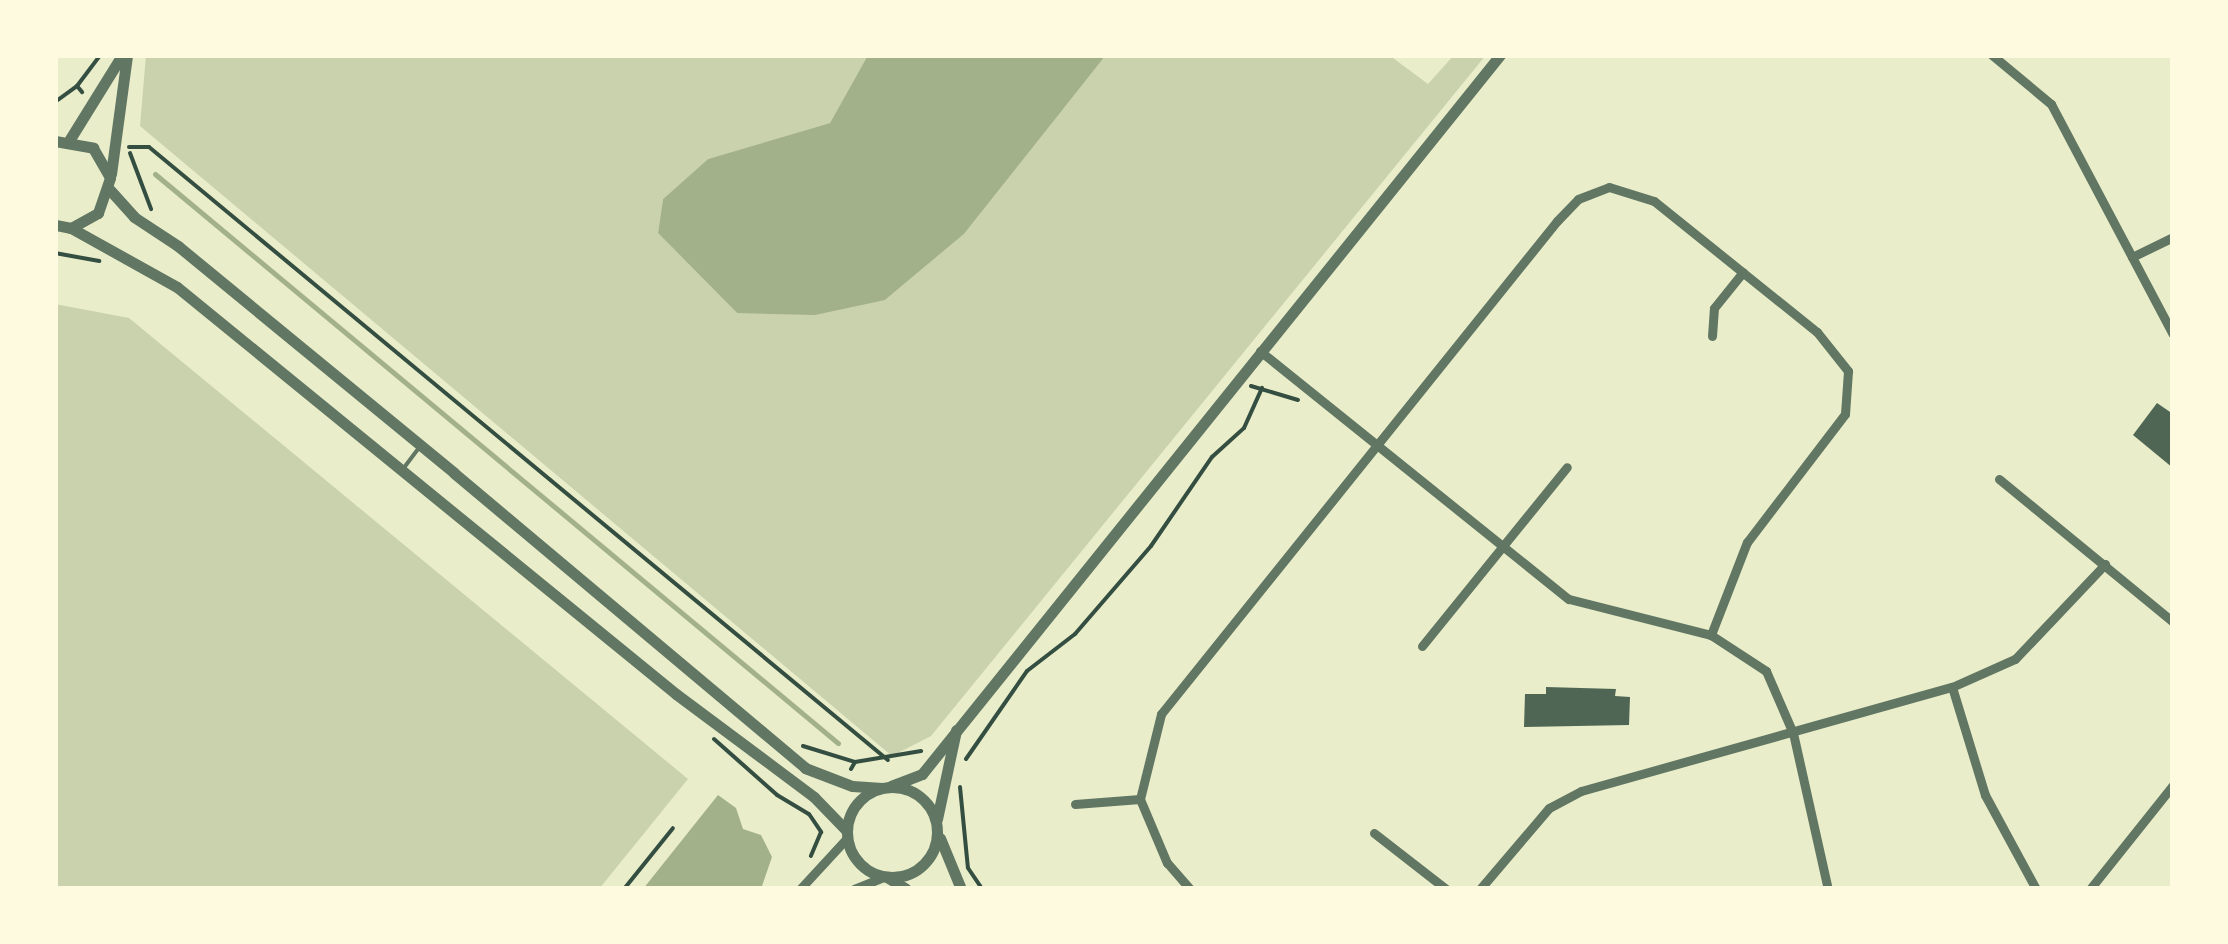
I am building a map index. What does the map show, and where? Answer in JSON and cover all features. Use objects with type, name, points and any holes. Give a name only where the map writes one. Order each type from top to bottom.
[{"type":"street","points":[[125,55],[61,138],[93,148],[110,184],[134,217],[178,246],[772,739],[827,779],[915,792],[937,826],[961,889]]},
{"type":"street","points":[[61,227],[98,213],[110,184],[125,55]]},
{"type":"street","points":[[800,889],[847,834],[854,808],[887,787],[922,774],[958,721],[1500,55]]},
{"type":"street","points":[[1992,55],[2051,104],[2173,334]]},
{"type":"street","points":[[1190,889],[1167,863],[1140,799],[1160,714],[1557,221],[1587,194],[1609,187],[1636,192],[1743,272],[1837,352],[1852,390],[1831,436],[1747,542],[1711,635]]},
{"type":"street","points":[[61,227],[177,287],[401,471],[814,797],[847,834],[859,863],[906,889]]},
{"type":"street","points":[[2132,257],[2173,237]]},
{"type":"street","points":[[1712,336],[1714,308],[1743,272]]},
{"type":"street","points":[[1260,351],[1502,548],[1591,608],[1711,635],[1766,671],[1793,733],[1828,889]]},
{"type":"street","points":[[1422,646],[1567,467]]},
{"type":"street","points":[[1999,479],[2173,622]]},
{"type":"street","points":[[1480,889],[1550,808],[1581,791],[1952,687],[2028,650],[2105,564]]},
{"type":"street","points":[[1952,687],[1985,796],[2036,889]]},
{"type":"street","points":[[854,889],[885,877],[903,876],[928,860],[937,826],[940,781],[958,721]]},
{"type":"street","points":[[2090,889],[2173,785]]},
{"type":"street","points":[[1075,804],[1140,799]]},
{"type":"street","points":[[1374,833],[1446,889]]},
{"type":"lane","points":[[401,471],[422,446]]},
{"type":"path","points":[[55,102],[77,86],[100,55]]},
{"type":"path","points":[[77,86],[89,100]]},
{"type":"path","points":[[128,140],[133,174],[157,214]]},
{"type":"path","points":[[129,147],[149,147],[888,760]]},
{"type":"path","points":[[55,253],[108,263]]},
{"type":"path","points":[[1250,386],[1312,411]]},
{"type":"path","points":[[982,889],[980,879],[968,868],[959,820],[960,770],[981,728],[1027,671],[1076,634],[1151,546],[1212,457],[1244,428],[1262,388]]},
{"type":"path","points":[[772,739],[790,737],[815,753],[854,764],[923,750]]},
{"type":"path","points":[[715,744],[809,814],[820,832],[808,862]]},
{"type":"path","points":[[624,889],[673,828]]},
{"type":"shaded area","points":[[146,55],[868,55],[830,123],[708,159],[663,199],[658,233],[737,313],[885,300],[964,234],[1106,55],[1389,55],[1428,84],[1454,55],[1486,55],[931,736],[892,756],[140,126]]},
{"type":"shaded area","points":[[868,55],[1106,55],[964,234],[885,300],[815,315],[737,313],[658,233],[663,199],[708,159],[830,123]]},
{"type":"shaded area","points":[[55,304],[129,318],[688,779],[599,889],[55,889]]},
{"type":"shaded area","points":[[718,795],[736,808],[743,829],[761,835],[772,857],[761,889],[643,889]]},
{"type":"building","points":[[2157,403],[2173,414],[2173,468],[2133,435]]},
{"type":"building","points":[[1546,687],[1616,689],[1615,696],[1630,697],[1629,725],[1524,727],[1525,694],[1546,694]]},
{"type":"waterway","points":[[155,174],[838,743]]}]
